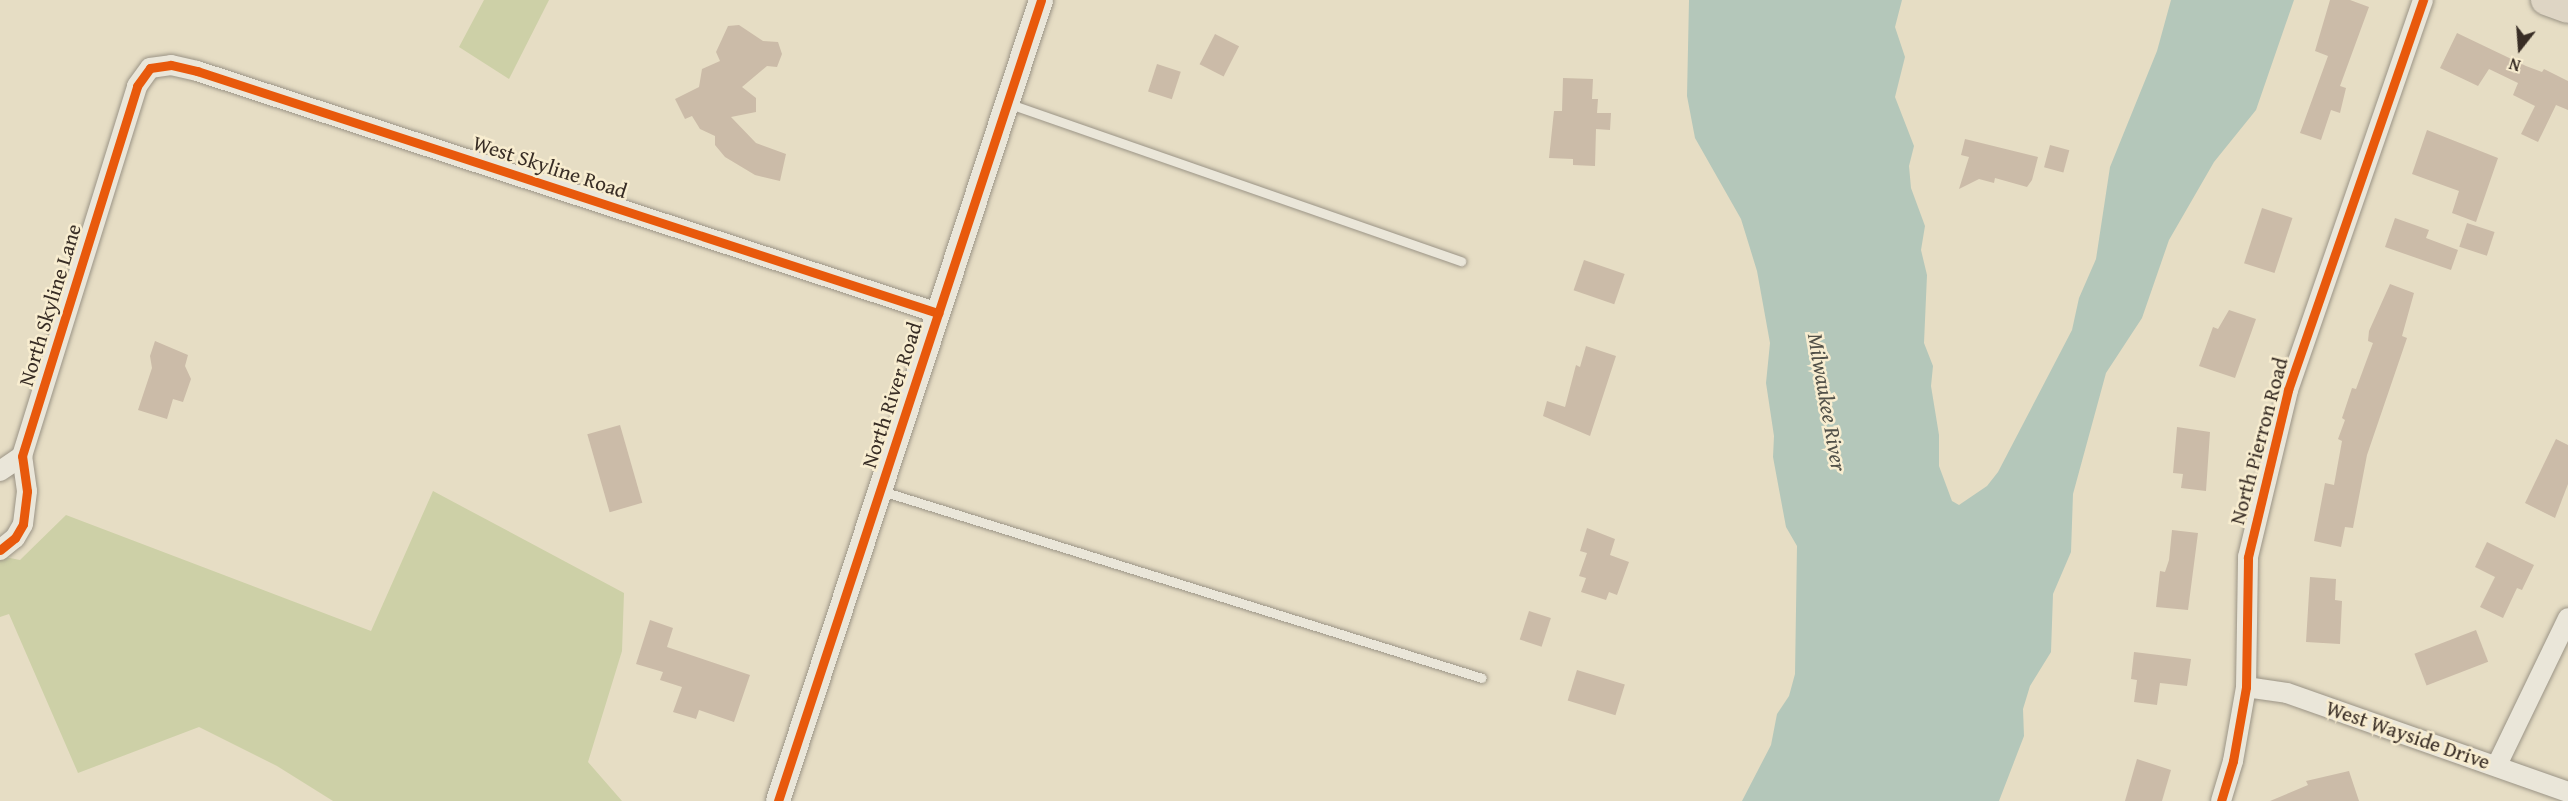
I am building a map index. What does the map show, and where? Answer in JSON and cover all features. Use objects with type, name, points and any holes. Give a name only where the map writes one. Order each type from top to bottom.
[{"type":"main road","points":[[2546,0],[2568,8]]},
{"type":"street","name":"North River Road","points":[[778,801],[1041,0]]},
{"type":"street","name":"North Pierron Road","points":[[2221,801],[2233,761],[2246,687],[2248,557],[2288,390],[2423,0]]},
{"type":"street","name":"West Skyline Road","points":[[150,68],[171,65],[197,71],[938,313]]},
{"type":"street","name":"North Skyline Lane","points":[[0,550],[15,538],[27,512],[22,456],[136,86],[150,68]]},
{"type":"street","points":[[0,471],[22,456]]},
{"type":"street","points":[[2497,765],[2568,618]]},
{"type":"street","name":"West Wayside Drive","points":[[2246,687],[2287,693],[2497,765],[2568,792]]},
{"type":"lane","points":[[1007,103],[1461,261]]},
{"type":"lane","points":[[880,490],[1482,678]]},
{"type":"green space","points":[[484,0],[549,0],[509,79],[459,47]]},
{"type":"green space","points":[[433,491],[624,593],[622,651],[588,762],[622,801],[333,801],[277,766],[199,727],[78,773],[9,614],[0,617],[0,556],[20,560],[66,515],[371,631]]},
{"type":"water","name":"Milwaukee River","points":[[1689,0],[1902,0],[1895,27],[1905,57],[1895,97],[1914,146],[1909,166],[1911,188],[1925,226],[1921,250],[1927,275],[1924,343],[1933,366],[1931,386],[1939,435],[1939,466],[1952,501],[1959,505],[1987,486],[1998,472],[2072,330],[2079,298],[2096,259],[2110,167],[2157,51],[2171,0],[2294,0],[2256,110],[2214,162],[2169,240],[2142,318],[2106,373],[2073,494],[2071,552],[2053,594],[2051,652],[2030,686],[2023,709],[2024,736],[1999,801],[1742,801],[1771,745],[1777,714],[1789,696],[1795,674],[1797,546],[1786,527],[1773,457],[1774,436],[1766,383],[1770,343],[1757,271],[1741,219],[1695,138],[1687,96]]},
{"type":"building","points":[[2330,0],[2350,0],[2369,7],[2340,86],[2346,88],[2340,113],[2331,110],[2321,140],[2300,133],[2328,56],[2315,51]]},
{"type":"building","points":[[739,25],[763,41],[778,42],[782,54],[777,67],[767,66],[742,87],[756,98],[756,112],[731,117],[756,143],[786,154],[780,181],[755,175],[725,157],[715,145],[715,136],[700,129],[692,116],[685,119],[675,99],[699,87],[702,69],[720,61],[716,52],[728,26]]},
{"type":"building","points":[[2457,33],[2526,66],[2542,72],[2544,69],[2568,81],[2568,110],[2556,105],[2538,142],[2521,134],[2535,106],[2513,95],[2518,83],[2489,69],[2478,86],[2440,68]]},
{"type":"building","points":[[1215,34],[1239,46],[1224,77],[1200,64]]},
{"type":"building","points":[[1157,64],[1181,72],[1172,99],[1148,92]]},
{"type":"building","points":[[1563,78],[1593,79],[1592,99],[1598,99],[1597,113],[1611,113],[1610,130],[1596,129],[1595,166],[1573,165],[1573,159],[1549,158],[1554,111],[1562,111]]},
{"type":"building","points":[[2427,130],[2498,158],[2476,222],[2452,213],[2459,191],[2412,174]]},
{"type":"building","points":[[1965,139],[2038,157],[2032,180],[2027,187],[1995,178],[1994,183],[1979,179],[1959,189],[1969,157],[1961,155]]},
{"type":"building","points":[[2050,145],[2069,150],[2063,172],[2044,167]]},
{"type":"building","points":[[2262,208],[2292,218],[2275,273],[2244,263]]},
{"type":"building","points":[[2395,218],[2429,230],[2426,238],[2458,250],[2451,270],[2385,247]]},
{"type":"building","points":[[2467,223],[2495,232],[2487,256],[2459,247]]},
{"type":"building","points":[[1584,260],[1625,274],[1614,304],[1574,290]]},
{"type":"building","points":[[2390,284],[2414,293],[2402,336],[2407,338],[2367,455],[2353,528],[2345,527],[2341,547],[2314,541],[2325,483],[2334,485],[2342,441],[2338,439],[2345,420],[2342,418],[2352,388],[2356,389],[2373,343],[2368,341],[2369,331]]},
{"type":"building","points":[[2229,310],[2256,319],[2235,378],[2199,366],[2213,327],[2218,329]]},
{"type":"building","points":[[155,341],[188,355],[185,366],[191,379],[183,402],[173,399],[167,419],[138,410],[152,368],[150,356]]},
{"type":"building","points":[[1586,346],[1616,356],[1590,436],[1543,416],[1547,401],[1565,407],[1576,365],[1580,367]]},
{"type":"building","points":[[620,425],[642,503],[610,512],[587,434]]},
{"type":"building","points":[[2177,427],[2210,432],[2206,491],[2181,488],[2183,474],[2173,473]]},
{"type":"building","points":[[2556,439],[2568,445],[2568,484],[2555,518],[2525,503]]},
{"type":"building","points":[[1587,528],[1615,539],[1610,555],[1629,562],[1617,595],[1609,592],[1606,600],[1581,592],[1586,578],[1579,576],[1587,553],[1580,551]]},
{"type":"building","points":[[2172,530],[2198,533],[2188,610],[2156,607],[2160,571],[2165,572],[2169,560]]},
{"type":"building","points":[[2487,542],[2534,565],[2522,590],[2517,588],[2503,618],[2480,607],[2495,577],[2475,567]]},
{"type":"building","points":[[2310,577],[2336,579],[2335,600],[2342,601],[2340,644],[2306,642]]},
{"type":"building","points":[[1529,611],[1551,618],[1542,647],[1520,640]]},
{"type":"building","points":[[650,620],[673,628],[667,647],[750,675],[734,722],[699,710],[696,719],[673,712],[682,687],[660,680],[663,672],[636,664]]},
{"type":"building","points":[[2476,630],[2488,662],[2427,685],[2414,654]]},
{"type":"building","points":[[2134,652],[2191,659],[2187,686],[2160,683],[2157,705],[2134,702],[2137,680],[2131,679]]},
{"type":"building","points":[[1577,670],[1625,685],[1615,715],[1568,701]]},
{"type":"building","points":[[2137,759],[2171,770],[2162,801],[2125,801]]},
{"type":"building","points":[[2349,771],[2359,801],[2270,801],[2308,785],[2306,781]]},
{"type":"cycle path","points":[[778,801],[1041,0]]},
{"type":"cycle path","points":[[2221,801],[2233,761],[2246,687],[2248,557],[2288,390],[2423,0]]},
{"type":"cycle path","points":[[0,550],[15,538],[23,524],[27,491],[22,456],[137,86],[150,68],[171,65],[197,71],[938,313]]}]
